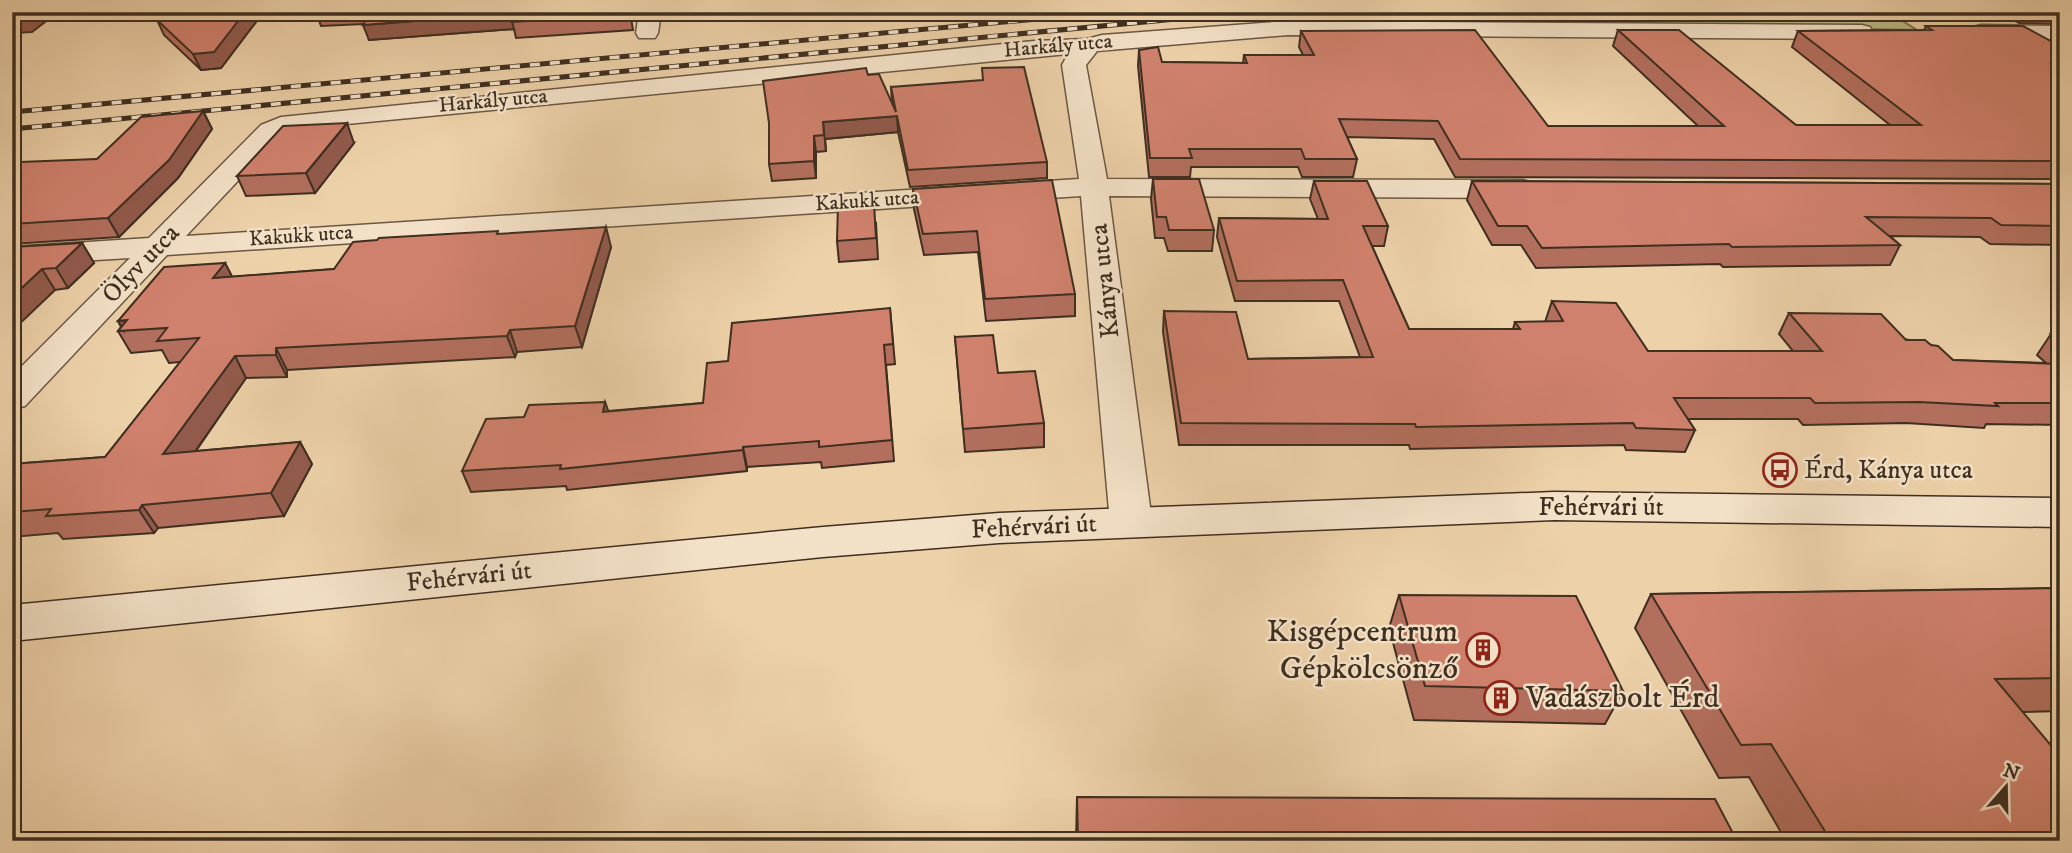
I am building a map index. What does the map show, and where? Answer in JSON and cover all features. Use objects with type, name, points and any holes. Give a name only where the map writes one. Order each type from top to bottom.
[{"type":"street","name":"Harkály utca","points":[[270,131],[290,122],[310,118],[1034,48],[1089,46],[1115,41],[1288,28],[1885,32]]},
{"type":"street","points":[[1952,32],[2060,33]]},
{"type":"street","name":"Kánya utca","points":[[1089,46],[1077,57],[1074,65],[1094,187],[1131,522]]},
{"type":"street","name":"Ölyv utca","points":[[12,398],[270,131]]},
{"type":"street","name":"Kakukk utca","points":[[12,256],[1094,187],[1555,189]]},
{"type":"street","name":"Fehérvári út","points":[[12,623],[823,542],[999,528],[1554,506],[2060,513]]},
{"type":"green space","points":[[1341,12],[1888,12],[1917,30],[1263,21]]},
{"type":"building","points":[[12,12],[27,12],[12,16]]},
{"type":"building","points":[[166,12],[245,12],[214,52],[193,54],[157,20]]},
{"type":"building","points":[[371,12],[629,12],[630,15],[512,22],[515,13],[363,25]]},
{"type":"building","points":[[1926,26],[2023,26],[2060,46],[2060,63],[2050,63],[2060,68],[2060,161],[1460,159],[1438,121],[1339,119],[1357,159],[1305,159],[1301,149],[1189,149],[1192,158],[1150,158],[1139,50],[1158,47],[1162,62],[1247,63],[1244,55],[1314,55],[1301,31],[1475,30],[1548,126],[1724,126],[1618,30],[1679,30],[1796,125],[1921,125],[1798,31],[1932,30]]},
{"type":"building","points":[[1024,67],[1047,162],[908,170],[897,116],[823,122],[824,135],[814,136],[814,161],[769,164],[769,123],[763,81],[866,68],[868,75],[879,74],[896,112],[891,87],[983,80],[982,68]]},
{"type":"building","points":[[203,111],[169,160],[108,218],[12,224],[12,169],[20,162],[97,159],[141,117]]},
{"type":"building","points":[[347,123],[306,173],[237,176],[283,126]]},
{"type":"building","points":[[1153,179],[1199,179],[1214,230],[1169,230],[1166,217],[1157,217]]},
{"type":"building","points":[[1052,180],[1075,294],[985,299],[977,231],[923,234],[913,189]]},
{"type":"building","points":[[1314,181],[1367,181],[1388,226],[1363,226],[1409,329],[1520,329],[1515,322],[1563,321],[1552,301],[1616,303],[1648,351],[1822,351],[1789,313],[1881,314],[1906,340],[1925,340],[1938,346],[1953,360],[2060,364],[2060,403],[1995,403],[1998,406],[1919,402],[1815,403],[1810,398],[1674,398],[1695,430],[1636,428],[1633,423],[1416,427],[1415,424],[1181,423],[1164,311],[1236,312],[1248,359],[1373,357],[1343,280],[1237,281],[1219,218],[1328,219]]},
{"type":"building","points":[[1472,181],[2060,184],[2060,226],[2001,225],[1991,218],[1866,217],[1900,245],[1732,247],[1729,244],[1542,248],[1527,226],[1498,226]]},
{"type":"building","points":[[874,203],[876,238],[837,241],[838,205]]},
{"type":"building","points":[[606,227],[575,326],[510,330],[507,336],[276,348],[276,355],[235,356],[163,454],[300,442],[271,493],[142,505],[139,510],[46,516],[51,509],[12,512],[12,464],[105,457],[199,338],[157,341],[167,328],[118,331],[127,320],[118,321],[164,267],[225,263],[213,278],[334,269],[353,242],[379,238]]},
{"type":"building","points":[[82,243],[56,268],[42,269],[12,297],[12,247]]},
{"type":"building","points":[[890,308],[893,344],[884,345],[892,440],[819,447],[819,441],[743,447],[743,450],[560,469],[561,465],[462,471],[486,419],[524,417],[529,405],[605,402],[603,412],[703,403],[707,363],[728,361],[732,323]]},
{"type":"building","points":[[2051,334],[2060,334],[2060,342]]},
{"type":"building","points":[[993,335],[998,373],[1035,371],[1044,423],[963,429],[955,337]]},
{"type":"building","points":[[2060,588],[2060,678],[1995,679],[2060,756],[2060,841],[1831,841],[1771,744],[1741,745],[1651,594]]},
{"type":"building","points":[[1399,595],[1576,596],[1623,691],[1425,686]]},
{"type":"building","points":[[1077,797],[1715,799],[1737,841],[1078,841]]},
{"type":"railway","points":[[12,112],[1115,12]]},
{"type":"railway","points":[[12,129],[1250,12]]},
{"type":"place","name":"Érd, Kánya utca","points":[[1780,470]]},
{"type":"place","name":"Kisgépcentrum Gépkölcsönző","points":[[1483,650]]},
{"type":"place","name":"Vadászbolt Érd","points":[[1501,698]]}]
